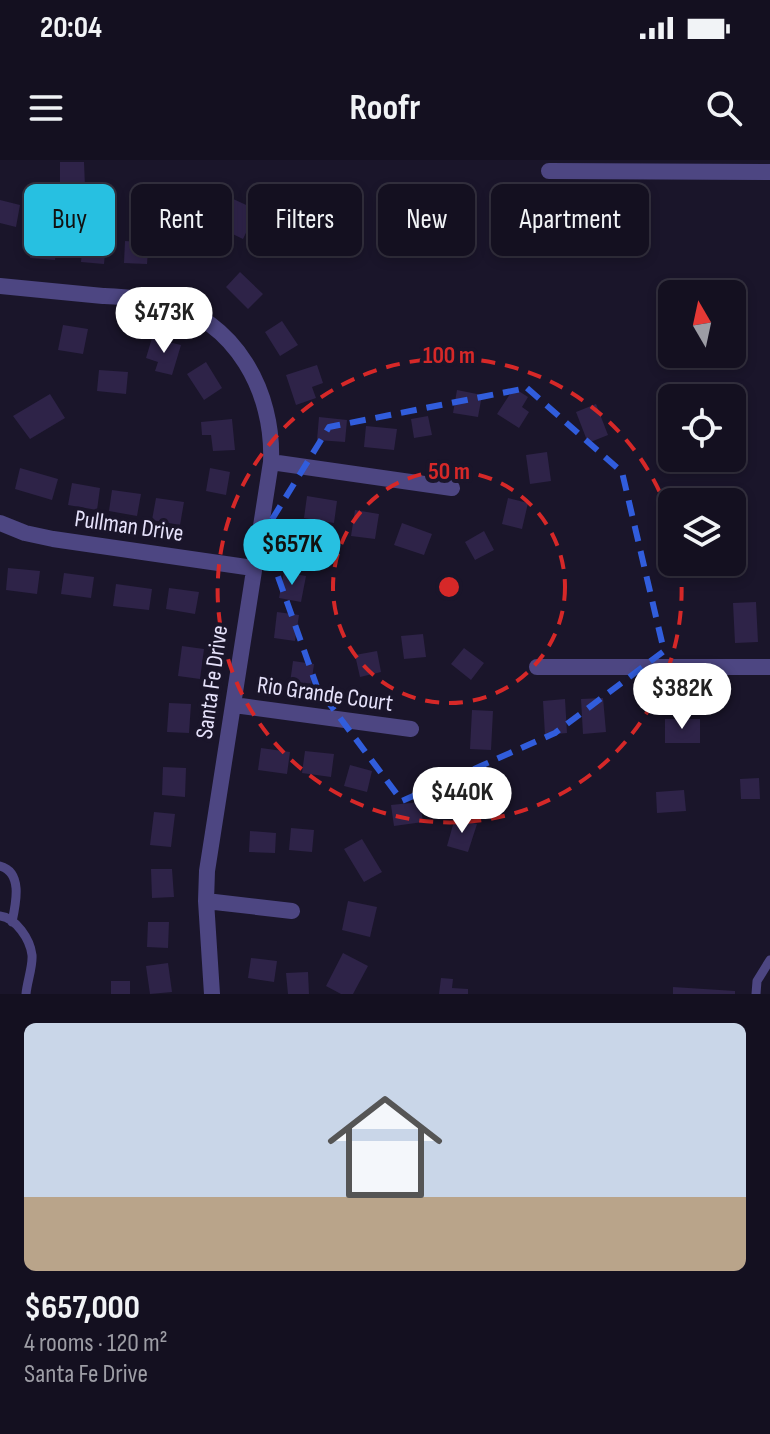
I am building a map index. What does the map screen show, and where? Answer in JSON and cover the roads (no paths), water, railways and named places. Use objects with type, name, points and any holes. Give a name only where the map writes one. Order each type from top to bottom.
[{"type":"street","points":[[549,171],[770,172]]},
{"type":"street","name":"Santa Fe Drive","points":[[0,286],[165,303],[195,316],[218,331],[240,356],[258,383],[269,417],[271,462],[207,871],[212,994]]},
{"type":"street","points":[[271,462],[452,488]]},
{"type":"street","name":"Pullman Drive","points":[[0,523],[53,539],[253,568]]},
{"type":"street","points":[[537,667],[770,667]]},
{"type":"street","name":"Rio Grande Court","points":[[234,705],[411,729]]},
{"type":"street","points":[[206,901],[292,911]]},
{"type":"lane","points":[[0,866],[8,868],[15,876],[16,904],[12,922]]},
{"type":"lane","points":[[0,916],[6,917],[22,931],[32,955],[26,994]]},
{"type":"lane","points":[[756,994],[757,981],[770,960]]}]
